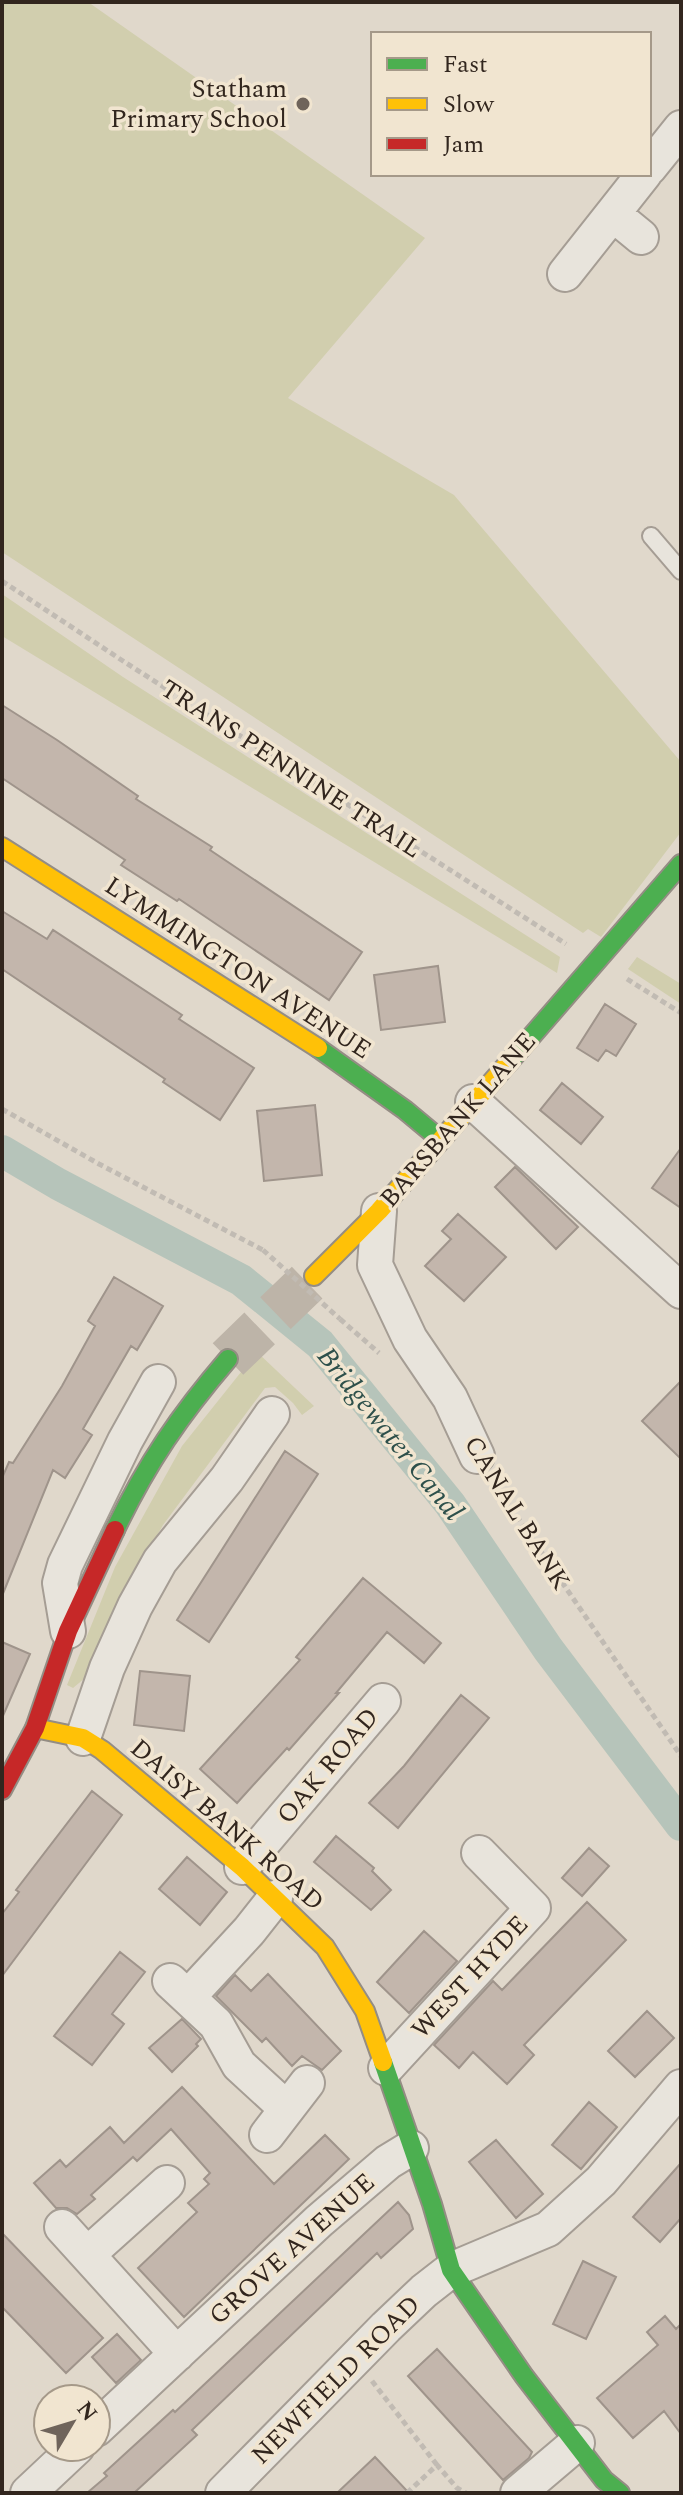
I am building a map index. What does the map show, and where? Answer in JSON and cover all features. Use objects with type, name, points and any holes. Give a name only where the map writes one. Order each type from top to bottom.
[{"type":"street","points":[[651,166],[681,128]]},
{"type":"street","points":[[565,274],[642,176]]},
{"type":"street","points":[[613,214],[641,237]]},
{"type":"street","name":"LYMMINGTON AVENUE","points":[[2,847],[325,1052],[441,1140]]},
{"type":"street","name":"BARSBANK LANE","points":[[314,1276],[379,1211],[681,864]]},
{"type":"street","points":[[473,1102],[681,1291]]},
{"type":"street","name":"CANAL BANK","points":[[379,1211],[375,1265],[410,1339],[450,1398],[477,1456]]},
{"type":"street","points":[[2,1790],[10,1755],[35,1728],[68,1631],[138,1482],[185,1409],[228,1359]]},
{"type":"street","points":[[68,1631],[60,1583],[65,1565],[125,1441],[158,1382]]},
{"type":"street","points":[[83,1738],[107,1668],[135,1606],[160,1561],[227,1479],[272,1414]]},
{"type":"street","name":"OAK ROAD","points":[[242,1867],[383,1701]]},
{"type":"street","name":"DAISY BANK ROAD","points":[[35,1728],[83,1738],[102,1750],[242,1867],[325,1947],[365,2011],[432,2204],[451,2270],[524,2376],[604,2480],[620,2493]]},
{"type":"street","name":"WEST HYDE","points":[[386,2068],[533,1908],[479,1853]]},
{"type":"street","points":[[275,1898],[249,1931],[179,1989],[216,2024],[239,2065],[287,2109]]},
{"type":"street","name":"NEWFIELD ROAD","points":[[223,2493],[424,2291],[451,2270],[548,2229],[601,2181],[681,2087]]},
{"type":"street","name":"GROVE AVENUE","points":[[112,2414],[319,2221],[388,2162],[411,2148]]},
{"type":"street","points":[[88,2254],[167,2183]]},
{"type":"street","points":[[62,2227],[177,2354]]},
{"type":"street","points":[[518,2493],[577,2443]]},
{"type":"street","points":[[28,2493],[60,2463]]},
{"type":"lane","points":[[651,536],[681,571]]},
{"type":"path","name":"TRANS PENNINE TRAIL","points":[[2,581],[574,949]]},
{"type":"path","points":[[618,973],[681,1013]]},
{"type":"path","points":[[2,1109],[263,1250],[340,1319]]},
{"type":"path","name":"CANAL BANK","points":[[477,1456],[681,1756]]},
{"type":"path","points":[[354,2359],[457,2491],[466,2493]]},
{"type":"path","points":[[407,2493],[437,2465]]},
{"type":"shaded area","points":[[2,2],[88,2],[425,238],[288,398],[454,495],[681,762],[681,832],[601,937],[588,929],[583,933],[2,552]]},
{"type":"shaded area","points":[[2,594],[123,677],[560,957],[557,973],[2,636]]},
{"type":"shaded area","points":[[637,957],[681,984],[681,1004],[628,969]]},
{"type":"shaded area","points":[[257,1352],[314,1406],[302,1415],[275,1387],[265,1388],[163,1525],[121,1599],[85,1678],[73,1688],[67,1685],[115,1567],[182,1446]]},
{"type":"building","points":[[2,705],[362,952],[329,1000],[179,899],[177,901],[121,865],[125,860],[2,778]]},
{"type":"building","points":[[2,911],[47,939],[53,930],[182,1015],[179,1019],[254,1068],[220,1120],[2,969]]},
{"type":"building","points":[[438,966],[445,1022],[381,1030],[374,975]]},
{"type":"building","points":[[605,1004],[636,1024],[616,1056],[606,1050],[598,1061],[577,1048]]},
{"type":"building","points":[[562,1083],[603,1117],[581,1144],[540,1110]]},
{"type":"building","points":[[315,1105],[322,1175],[264,1181],[257,1111]]},
{"type":"building","points":[[681,1148],[681,1208],[652,1188]]},
{"type":"building","points":[[515,1167],[578,1227],[556,1249],[495,1187]]},
{"type":"building","points":[[458,1214],[506,1257],[464,1301],[425,1266],[451,1239],[442,1231]]},
{"type":"building","points":[[114,1277],[163,1306],[137,1350],[131,1346],[83,1429],[92,1435],[65,1478],[53,1470],[2,1596],[2,1478],[9,1462],[13,1463],[62,1386],[95,1326],[88,1321]]},
{"type":"building","points":[[681,1381],[681,1459],[642,1421]]},
{"type":"building","points":[[285,1451],[318,1474],[209,1642],[177,1620]]},
{"type":"building","points":[[363,1578],[441,1643],[424,1663],[387,1632],[289,1750],[287,1748],[237,1803],[200,1769],[300,1660],[296,1657]]},
{"type":"building","points":[[2,1642],[30,1654],[2,1718]]},
{"type":"building","points":[[140,1671],[190,1676],[184,1731],[134,1725]]},
{"type":"building","points":[[461,1695],[489,1718],[398,1828],[369,1803],[404,1766]]},
{"type":"building","points":[[92,1791],[122,1815],[2,1976],[2,1914],[19,1892],[16,1890]]},
{"type":"building","points":[[336,1836],[374,1868],[372,1871],[391,1890],[371,1910],[314,1862]]},
{"type":"building","points":[[589,1848],[609,1866],[582,1896],[562,1878]]},
{"type":"building","points":[[187,1857],[227,1892],[200,1925],[159,1889]]},
{"type":"building","points":[[587,1902],[626,1940],[524,2045],[534,2055],[507,2084],[473,2052],[459,2068],[434,2045],[493,1981],[502,1990]]},
{"type":"building","points":[[424,1931],[457,1961],[409,2013],[377,1982]]},
{"type":"building","points":[[120,1952],[145,1972],[112,2014],[124,2024],[92,2065],[54,2036]]},
{"type":"building","points":[[268,1974],[341,2051],[322,2070],[302,2056],[292,2066],[266,2038],[262,2042],[216,1996],[235,1975],[251,1991]]},
{"type":"building","points":[[647,2011],[674,2038],[635,2077],[608,2051]]},
{"type":"building","points":[[182,2019],[201,2039],[172,2072],[149,2048]]},
{"type":"building","points":[[182,2087],[274,2184],[325,2135],[349,2159],[184,2317],[138,2268],[197,2212],[188,2203],[209,2184],[204,2179],[210,2173],[171,2129],[137,2161],[133,2157],[91,2195],[95,2199],[77,2214],[67,2208],[56,2208],[34,2183],[60,2160],[66,2167],[110,2127],[124,2143]]},
{"type":"building","points":[[589,2102],[617,2127],[581,2169],[552,2145]]},
{"type":"building","points":[[496,2140],[543,2194],[516,2218],[469,2162]]},
{"type":"building","points":[[681,2163],[681,2218],[660,2242],[633,2217]]},
{"type":"building","points":[[398,2202],[409,2215],[413,2229],[381,2258],[377,2253],[192,2430],[197,2435],[134,2493],[87,2493],[107,2476],[104,2473],[173,2410],[175,2412]]},
{"type":"building","points":[[2,2233],[103,2338],[66,2373],[2,2307]]},
{"type":"building","points":[[583,2261],[616,2277],[586,2339],[553,2324]]},
{"type":"building","points":[[665,2316],[676,2329],[681,2324],[681,2434],[664,2411],[633,2438],[597,2398],[658,2345],[647,2332]]},
{"type":"building","points":[[117,2334],[141,2360],[116,2383],[92,2357]]},
{"type":"building","points":[[437,2349],[532,2452],[503,2480],[408,2376]]},
{"type":"building","points":[[375,2457],[409,2493],[337,2493]]},
{"type":"waterway","name":"Bridgewater Canal","points":[[2,1151],[58,1184],[241,1280],[320,1344],[450,1504],[548,1649],[681,1825]]},
{"type":"tunnel","points":[[228,1359],[314,1276]]},
{"type":"traffic: fast","points":[[510,1061],[681,864]]},
{"type":"traffic: fast","points":[[318,1048],[405,1110],[441,1140]]},
{"type":"traffic: fast","points":[[115,1530],[166,1440],[228,1359]]},
{"type":"traffic: fast","points":[[383,2062],[432,2204],[451,2270],[524,2376],[604,2480],[620,2493]]},
{"type":"traffic: slow","points":[[2,847],[318,1048]]},
{"type":"traffic: slow","points":[[314,1276],[379,1211],[510,1061]]},
{"type":"traffic: slow","points":[[35,1728],[83,1738],[102,1750],[242,1867],[325,1947],[365,2011],[383,2062]]},
{"type":"traffic: jam","points":[[2,1790],[35,1728],[68,1631],[115,1530]]},
{"type":"place","name":"Statham Primary School","points":[[303,104]]}]
